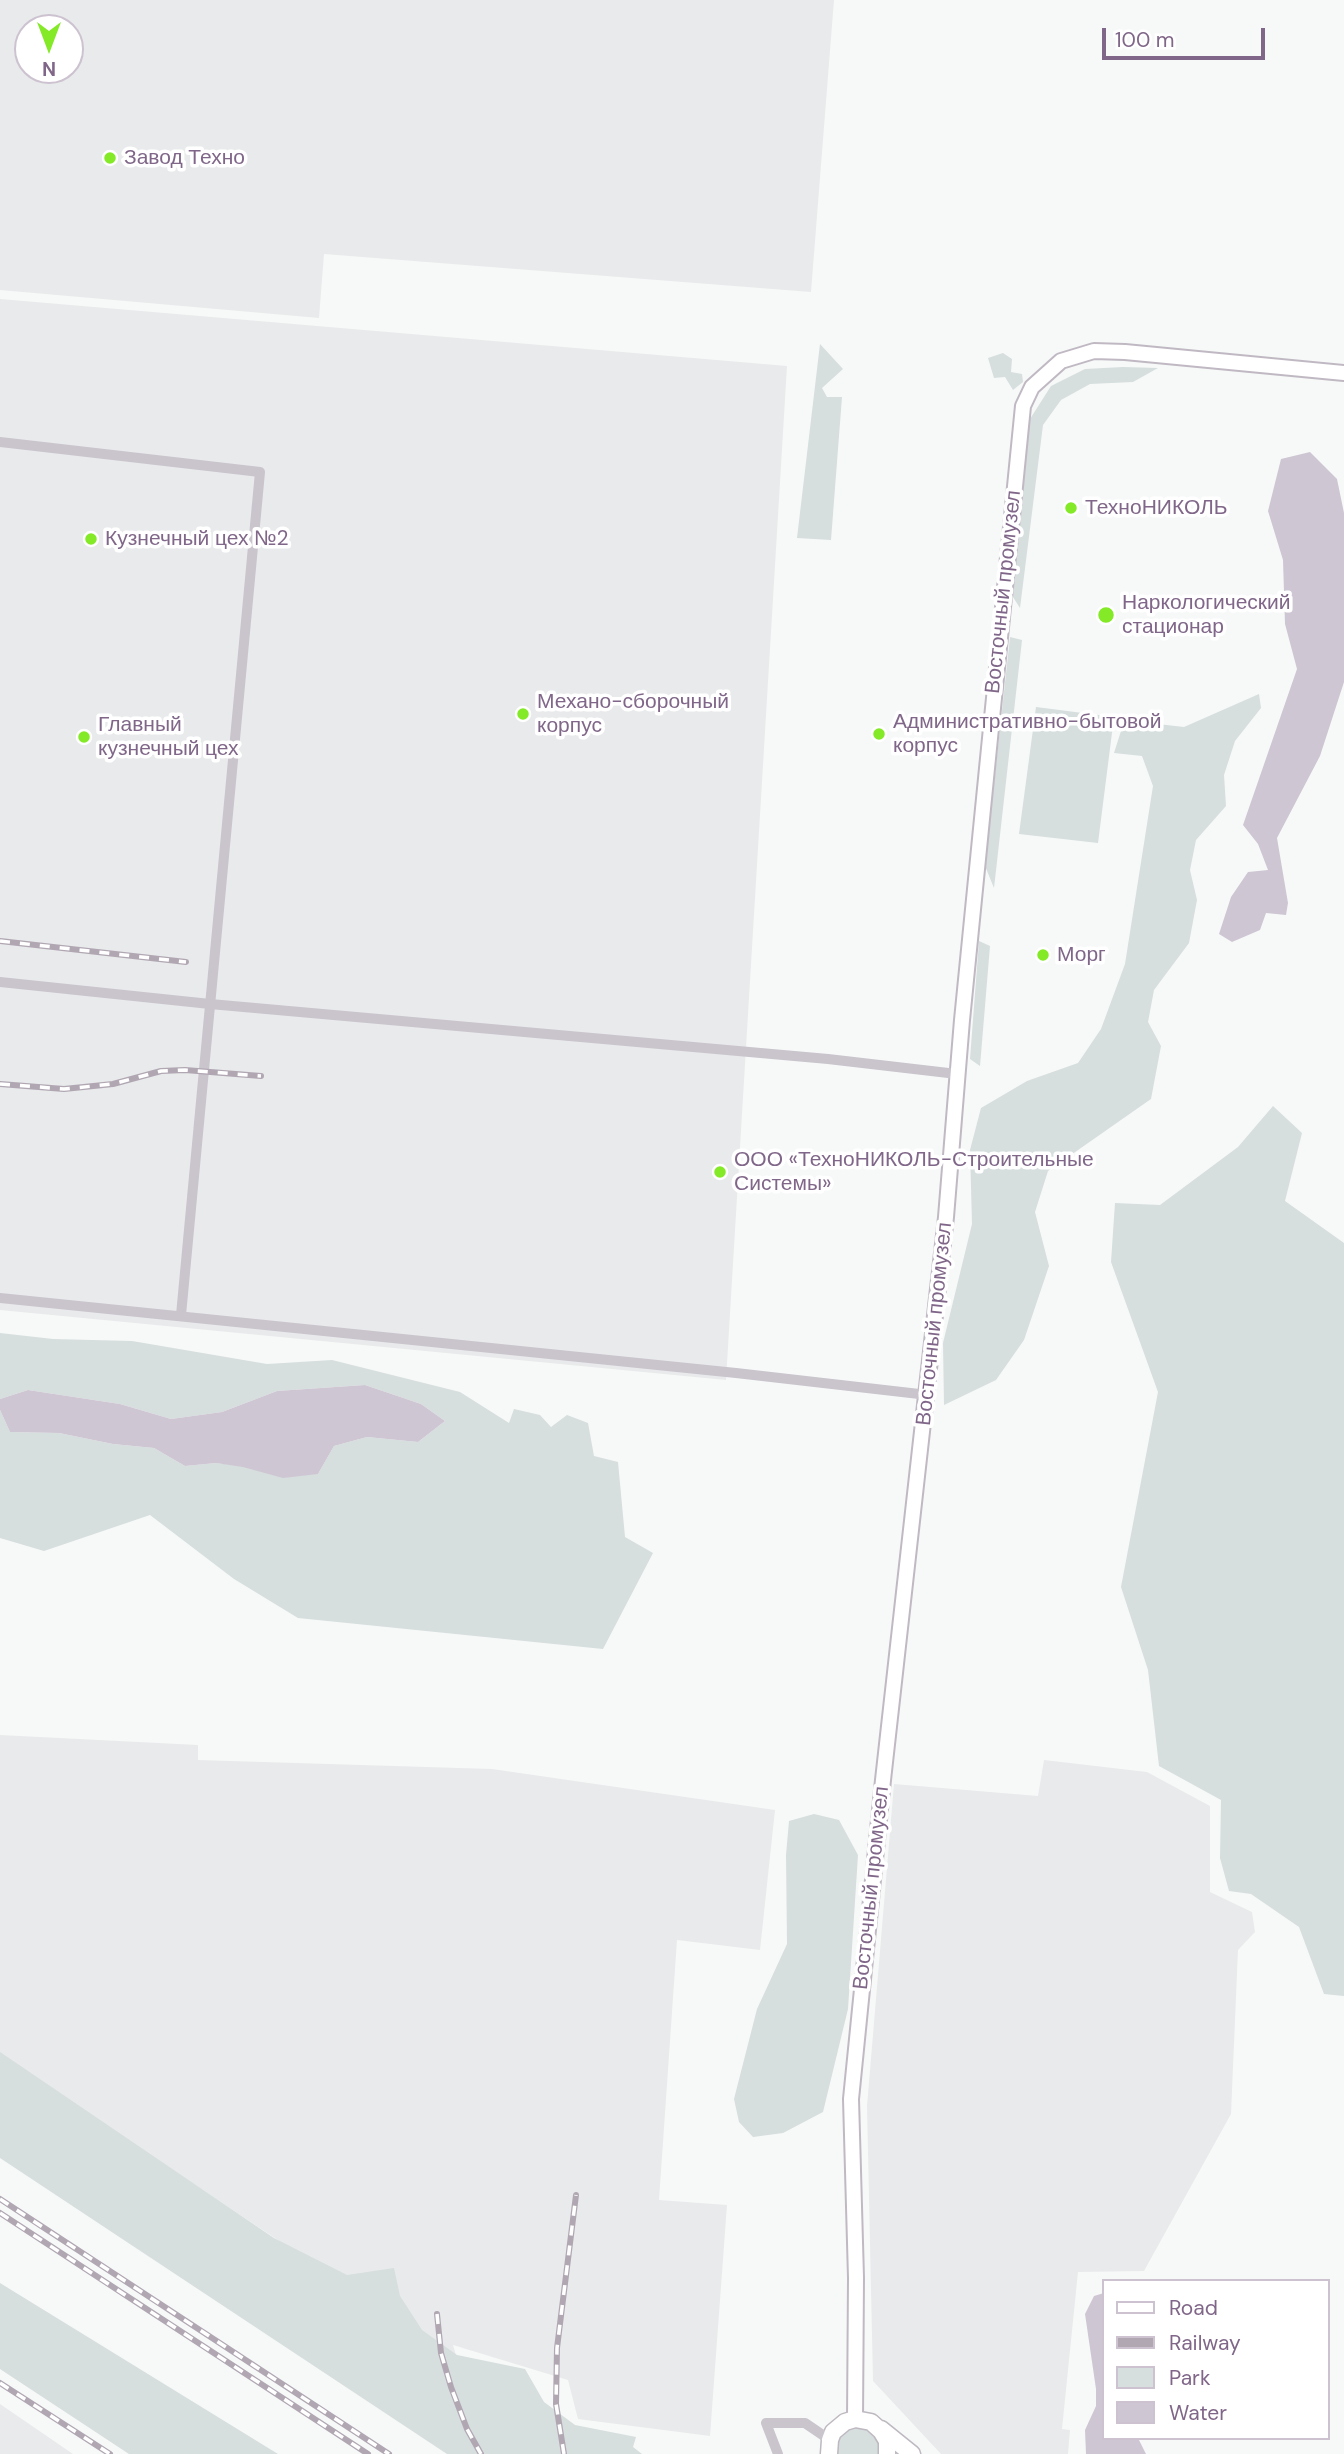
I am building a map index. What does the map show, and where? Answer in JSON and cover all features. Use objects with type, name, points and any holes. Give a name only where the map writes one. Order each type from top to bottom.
[{"type":"main road","points":[[830,2447],[837,2428],[855,2419],[877,2426],[912,2454]]},
{"type":"main road","points":[[877,2426],[884,2435],[887,2454]]},
{"type":"street","name":"Восточный промузел","points":[[855,2419],[856,2278],[851,2099],[883,1780],[928,1395],[1023,406],[1032,387],[1061,361],[1094,351],[1344,373]]},
{"type":"street","points":[[0,442],[260,472],[181,1315]]},
{"type":"street","points":[[0,982],[210,1004],[828,1059],[957,1074]]},
{"type":"street","points":[[0,1298],[928,1395]]},
{"type":"street","points":[[778,2454],[766,2423],[805,2423],[830,2447]]},
{"type":"shaded area","points":[[0,0],[834,0],[811,292],[324,254],[319,318],[0,290]]},
{"type":"shaded area","points":[[0,299],[787,366],[726,1380],[0,1310]]},
{"type":"shaded area","points":[[0,1735],[198,1745],[198,1760],[492,1769],[775,1810],[760,1950],[677,1940],[659,2200],[727,2205],[710,2436],[578,2419],[568,2380],[453,2345],[465,2385],[407,2326],[0,2055]]},
{"type":"shaded area","points":[[1044,1760],[1147,1772],[1210,1806],[1210,1892],[1252,1912],[1255,1932],[1238,1950],[1231,2114],[1144,2271],[1078,2272],[1062,2429],[1070,2430],[1068,2454],[941,2454],[873,2381],[867,2106],[894,1784],[1038,1796]]},
{"type":"shaded area","points":[[0,2404],[73,2454],[0,2454]]},
{"type":"green space","points":[[820,344],[843,369],[822,388],[827,397],[842,397],[831,540],[797,538]]},
{"type":"green space","points":[[1003,353],[1012,359],[1011,372],[1022,374],[1023,382],[1013,390],[1005,377],[994,378],[988,358]]},
{"type":"green space","points":[[1158,368],[1133,382],[1090,384],[1061,400],[1043,425],[1020,608],[1011,594],[1030,419],[1051,386],[1085,369]]},
{"type":"green space","points":[[1010,637],[1022,640],[994,888],[985,866]]},
{"type":"green space","points":[[1259,694],[1261,708],[1235,741],[1224,775],[1226,806],[1196,840],[1190,870],[1197,900],[1189,943],[1154,990],[1148,1022],[1161,1046],[1151,1099],[1048,1171],[1035,1212],[1049,1266],[1024,1340],[996,1380],[944,1405],[943,1343],[972,1224],[970,1150],[981,1108],[1027,1081],[1078,1063],[1101,1029],[1125,964],[1153,786],[1142,756],[1114,753],[1121,731],[1149,723],[1184,727]]},
{"type":"green space","points":[[1036,707],[1114,717],[1098,843],[1019,834]]},
{"type":"green space","points":[[979,941],[990,946],[980,1066],[970,1059]]},
{"type":"green space","points":[[1273,1106],[1302,1133],[1285,1201],[1344,1243],[1344,1996],[1324,1994],[1299,1927],[1251,1894],[1229,1891],[1220,1858],[1221,1800],[1159,1766],[1148,1670],[1121,1587],[1158,1392],[1111,1262],[1115,1203],[1160,1205],[1238,1147]]},
{"type":"green space","points":[[0,1333],[53,1339],[132,1341],[267,1364],[332,1360],[460,1392],[509,1423],[514,1409],[540,1415],[551,1427],[567,1415],[588,1423],[594,1456],[618,1462],[625,1537],[653,1553],[603,1649],[298,1618],[234,1579],[150,1515],[44,1551],[0,1538],[0,1410],[10,1432],[59,1433],[113,1444],[154,1448],[185,1466],[216,1463],[318,1474],[334,1446],[367,1437],[418,1442],[445,1421],[421,1404],[365,1385],[277,1391],[222,1412],[171,1419],[120,1404],[28,1390],[0,1399]]},
{"type":"green space","points":[[814,1814],[839,1820],[858,1855],[848,2009],[823,2112],[783,2133],[753,2137],[739,2122],[734,2099],[757,2009],[787,1944],[786,1855],[789,1821]]},
{"type":"green space","points":[[0,2052],[274,2238],[347,2275],[394,2268],[400,2296],[422,2330],[457,2355],[525,2369],[544,2402],[575,2425],[636,2437],[633,2447],[642,2454],[447,2454],[0,2158]]},
{"type":"green space","points":[[0,2283],[278,2454],[129,2454],[0,2369]]},
{"type":"green space","points":[[856,2424],[877,2433],[882,2454],[834,2454],[837,2435]]},
{"type":"water","points":[[1310,452],[1337,479],[1344,513],[1344,682],[1320,756],[1277,838],[1288,903],[1286,915],[1266,913],[1260,930],[1232,942],[1219,934],[1231,897],[1248,872],[1268,870],[1258,844],[1243,825],[1297,669],[1285,624],[1283,560],[1268,511],[1281,459]]},
{"type":"water","points":[[365,1385],[421,1404],[445,1421],[418,1442],[367,1437],[334,1446],[318,1474],[283,1478],[216,1463],[185,1466],[154,1448],[113,1444],[59,1433],[10,1432],[0,1410],[0,1399],[28,1390],[120,1404],[171,1419],[222,1412],[277,1391]]},
{"type":"water","points":[[1102,2294],[1102,2440],[1139,2440],[1146,2454],[1086,2454],[1085,2430],[1096,2406],[1096,2389],[1085,2314],[1094,2296]]},
{"type":"railway","points":[[0,941],[186,962]]},
{"type":"railway","points":[[0,1084],[64,1089],[113,1084],[161,1071],[185,1070],[261,1076]]},
{"type":"railway","points":[[564,2454],[556,2404],[557,2348],[576,2195]]},
{"type":"railway","points":[[0,2199],[389,2454]]},
{"type":"railway","points":[[0,2213],[368,2454]]},
{"type":"railway","points":[[437,2314],[441,2353],[451,2387],[467,2429],[481,2454]]},
{"type":"railway","points":[[0,2383],[110,2454]]},
{"type":"place","name":"Завод Техно","points":[[110,158]]},
{"type":"place","name":"ТехноНИКОЛЬ","points":[[1071,508]]},
{"type":"place","name":"Кузнечный цех №2","points":[[91,539]]},
{"type":"place","name":"Наркологический стационар","points":[[1106,615]]},
{"type":"place","name":"Механо-сборочный корпус","points":[[523,714]]},
{"type":"place","name":"Административно-бытовой корпус","points":[[879,734]]},
{"type":"place","name":"Главный кузнечный цех","points":[[84,737]]},
{"type":"place","name":"Морг","points":[[1043,955]]},
{"type":"place","name":"ООО «ТехноНИКОЛЬ-Строительные Системы»","points":[[720,1172]]}]
